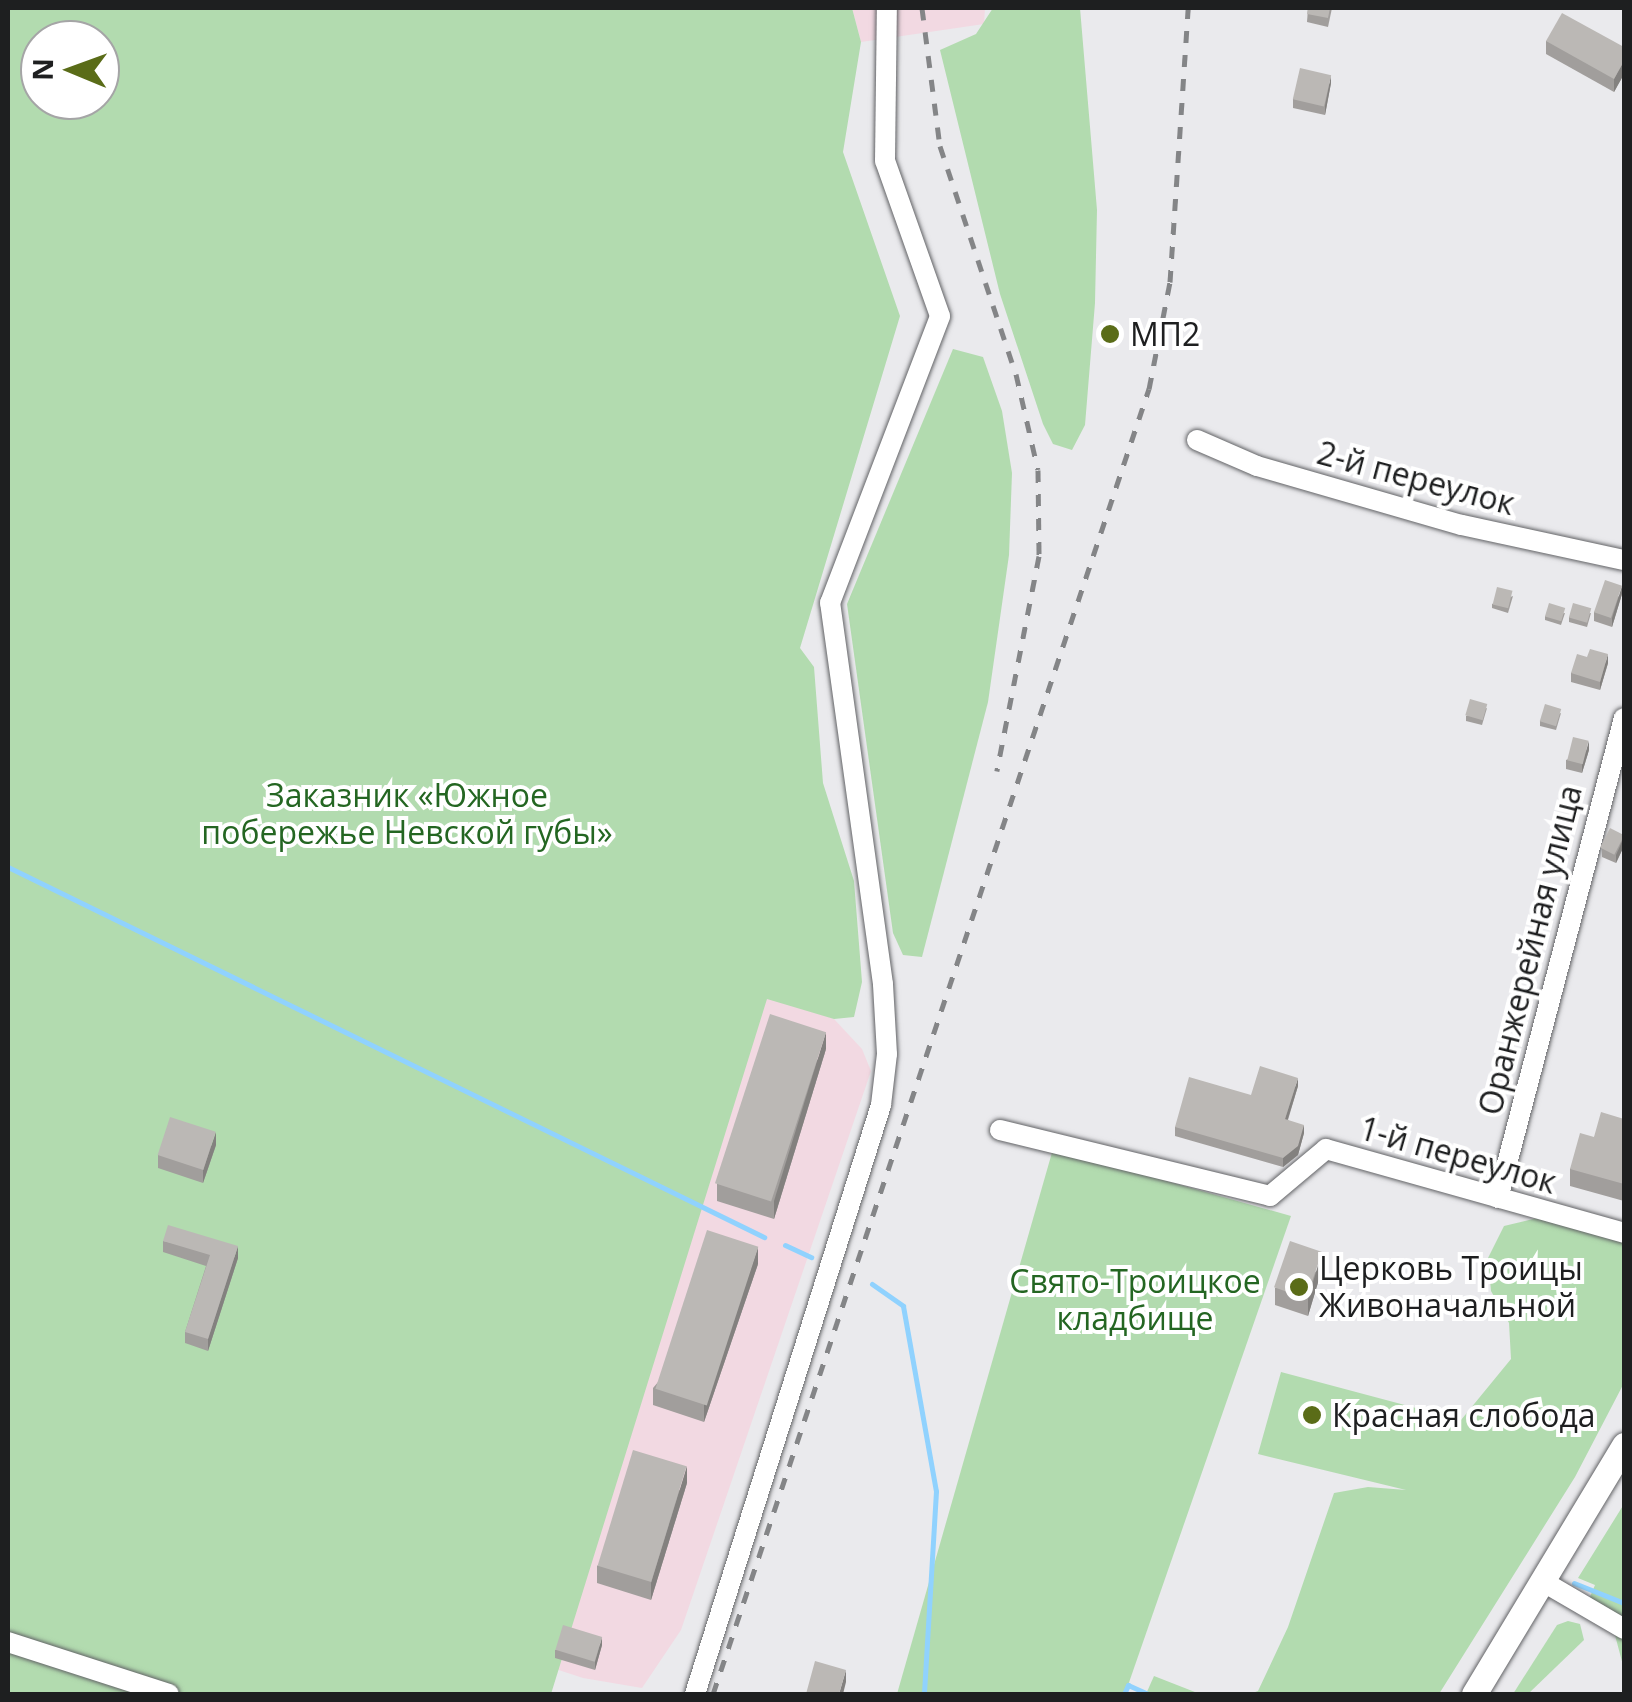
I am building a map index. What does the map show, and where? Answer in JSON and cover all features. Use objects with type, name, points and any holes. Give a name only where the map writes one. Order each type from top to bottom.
[{"type":"main road","points":[[1474,1694],[1624,1445]]},
{"type":"street","points":[[695,1694],[882,1105],[883,984],[830,603],[940,316],[885,161],[887,8]]},
{"type":"street","name":"2-й переулок","points":[[1197,440],[1258,466],[1462,525],[1624,560]]},
{"type":"street","name":"Оранжерейная улица","points":[[1498,1198],[1624,718]]},
{"type":"street","name":"1-й переулок","points":[[1000,1130],[1270,1196],[1326,1149],[1624,1233]]},
{"type":"street","points":[[1542,1581],[1624,1628]]},
{"type":"street","points":[[8,1642],[169,1694]]},
{"type":"shaded area","points":[[852,8],[985,8],[984,24],[861,42]]},
{"type":"shaded area","points":[[722,991],[792,1003],[834,1019],[862,1049],[871,1071],[681,1630],[642,1688],[583,1678],[516,1656]]},
{"type":"green space","name":"Заказник «Южное побережье Невской губы»","points":[[8,8],[852,8],[861,42],[843,152],[900,316],[800,648],[814,667],[823,783],[854,881],[862,982],[854,1017],[834,1019],[767,999],[551,1694],[8,1694]]},
{"type":"green space","points":[[993,8],[1080,8],[1097,210],[1095,303],[1085,425],[1072,450],[1053,444],[1043,424],[1000,294],[940,50],[976,34]]},
{"type":"green space","points":[[953,349],[983,357],[1002,411],[1012,473],[1009,555],[988,702],[922,957],[903,955],[893,933],[847,604]]},
{"type":"green space","name":"Свято-Троицкое кладбище","points":[[1053,1149],[1291,1216],[1125,1694],[897,1694]]},
{"type":"green space","points":[[1537,1218],[1624,1242],[1624,1383],[1575,1477],[1439,1694],[1250,1694],[1258,1691],[1288,1627],[1334,1493],[1368,1487],[1406,1490],[1258,1454],[1281,1372],[1461,1420],[1511,1359],[1509,1323],[1491,1291],[1488,1258],[1504,1226]]},
{"type":"green space","points":[[1624,1504],[1624,1669],[1612,1624],[1587,1604],[1595,1585],[1578,1578]]},
{"type":"green space","points":[[1568,1621],[1580,1624],[1584,1640],[1528,1694],[1513,1694],[1557,1625]]},
{"type":"green space","points":[[1154,1676],[1200,1694],[1146,1694]]},
{"type":"building","points":[[1308,8],[1330,8],[1328,18],[1307,14]]},
{"type":"building","points":[[1562,13],[1624,47],[1624,61],[1614,79],[1546,41]]},
{"type":"building","points":[[1300,68],[1331,75],[1324,106],[1293,99]]},
{"type":"building","points":[[1605,580],[1622,586],[1611,618],[1594,612]]},
{"type":"building","points":[[1497,587],[1513,591],[1508,608],[1493,604]]},
{"type":"building","points":[[1549,603],[1565,608],[1561,621],[1545,616]]},
{"type":"building","points":[[1573,603],[1591,608],[1587,623],[1569,617]]},
{"type":"building","points":[[1590,649],[1608,654],[1600,682],[1571,673],[1577,654],[1587,657]]},
{"type":"building","points":[[1470,699],[1487,704],[1483,720],[1465,715]]},
{"type":"building","points":[[1545,704],[1561,709],[1556,726],[1540,721]]},
{"type":"building","points":[[1573,737],[1589,741],[1583,764],[1567,760]]},
{"type":"building","points":[[1610,828],[1624,835],[1614,855],[1600,848]]},
{"type":"building","points":[[770,1014],[826,1032],[771,1202],[715,1183]]},
{"type":"building","points":[[1260,1066],[1298,1078],[1285,1119],[1304,1125],[1298,1146],[1283,1158],[1175,1127],[1189,1077],[1251,1095]]},
{"type":"building","points":[[1601,1112],[1624,1119],[1624,1184],[1570,1169],[1580,1133],[1594,1137]]},
{"type":"building","points":[[170,1117],[216,1132],[203,1170],[158,1155]]},
{"type":"building","points":[[168,1225],[238,1246],[208,1339],[185,1332],[210,1255],[163,1241]]},
{"type":"building","points":[[707,1230],[758,1247],[707,1406],[655,1389]]},
{"type":"building","points":[[1290,1241],[1322,1252],[1306,1298],[1274,1287]]},
{"type":"building","points":[[633,1450],[687,1466],[651,1582],[598,1566]]},
{"type":"building","points":[[563,1625],[602,1637],[595,1662],[555,1650]]},
{"type":"building","points":[[815,1661],[846,1670],[839,1694],[806,1694]]},
{"type":"waterway","points":[[8,867],[764,1237]]},
{"type":"waterway","points":[[785,1245],[811,1257]]},
{"type":"waterway","points":[[872,1284],[903,1306],[936,1491],[924,1694]]},
{"type":"waterway","points":[[1574,1583],[1624,1603]]},
{"type":"waterway","points":[[1124,1694],[1128,1685],[1148,1694]]},
{"type":"railway","points":[[922,8],[940,146],[1016,374],[1038,470],[1039,556],[997,771]]},
{"type":"railway","points":[[713,1694],[1149,389],[1170,282],[1188,8]]},
{"type":"place","name":"МП2","points":[[1110,334]]},
{"type":"place","name":"Церковь Троицы Живоначальной","points":[[1299,1287]]},
{"type":"place","name":"Красная слобода","points":[[1312,1415]]}]
